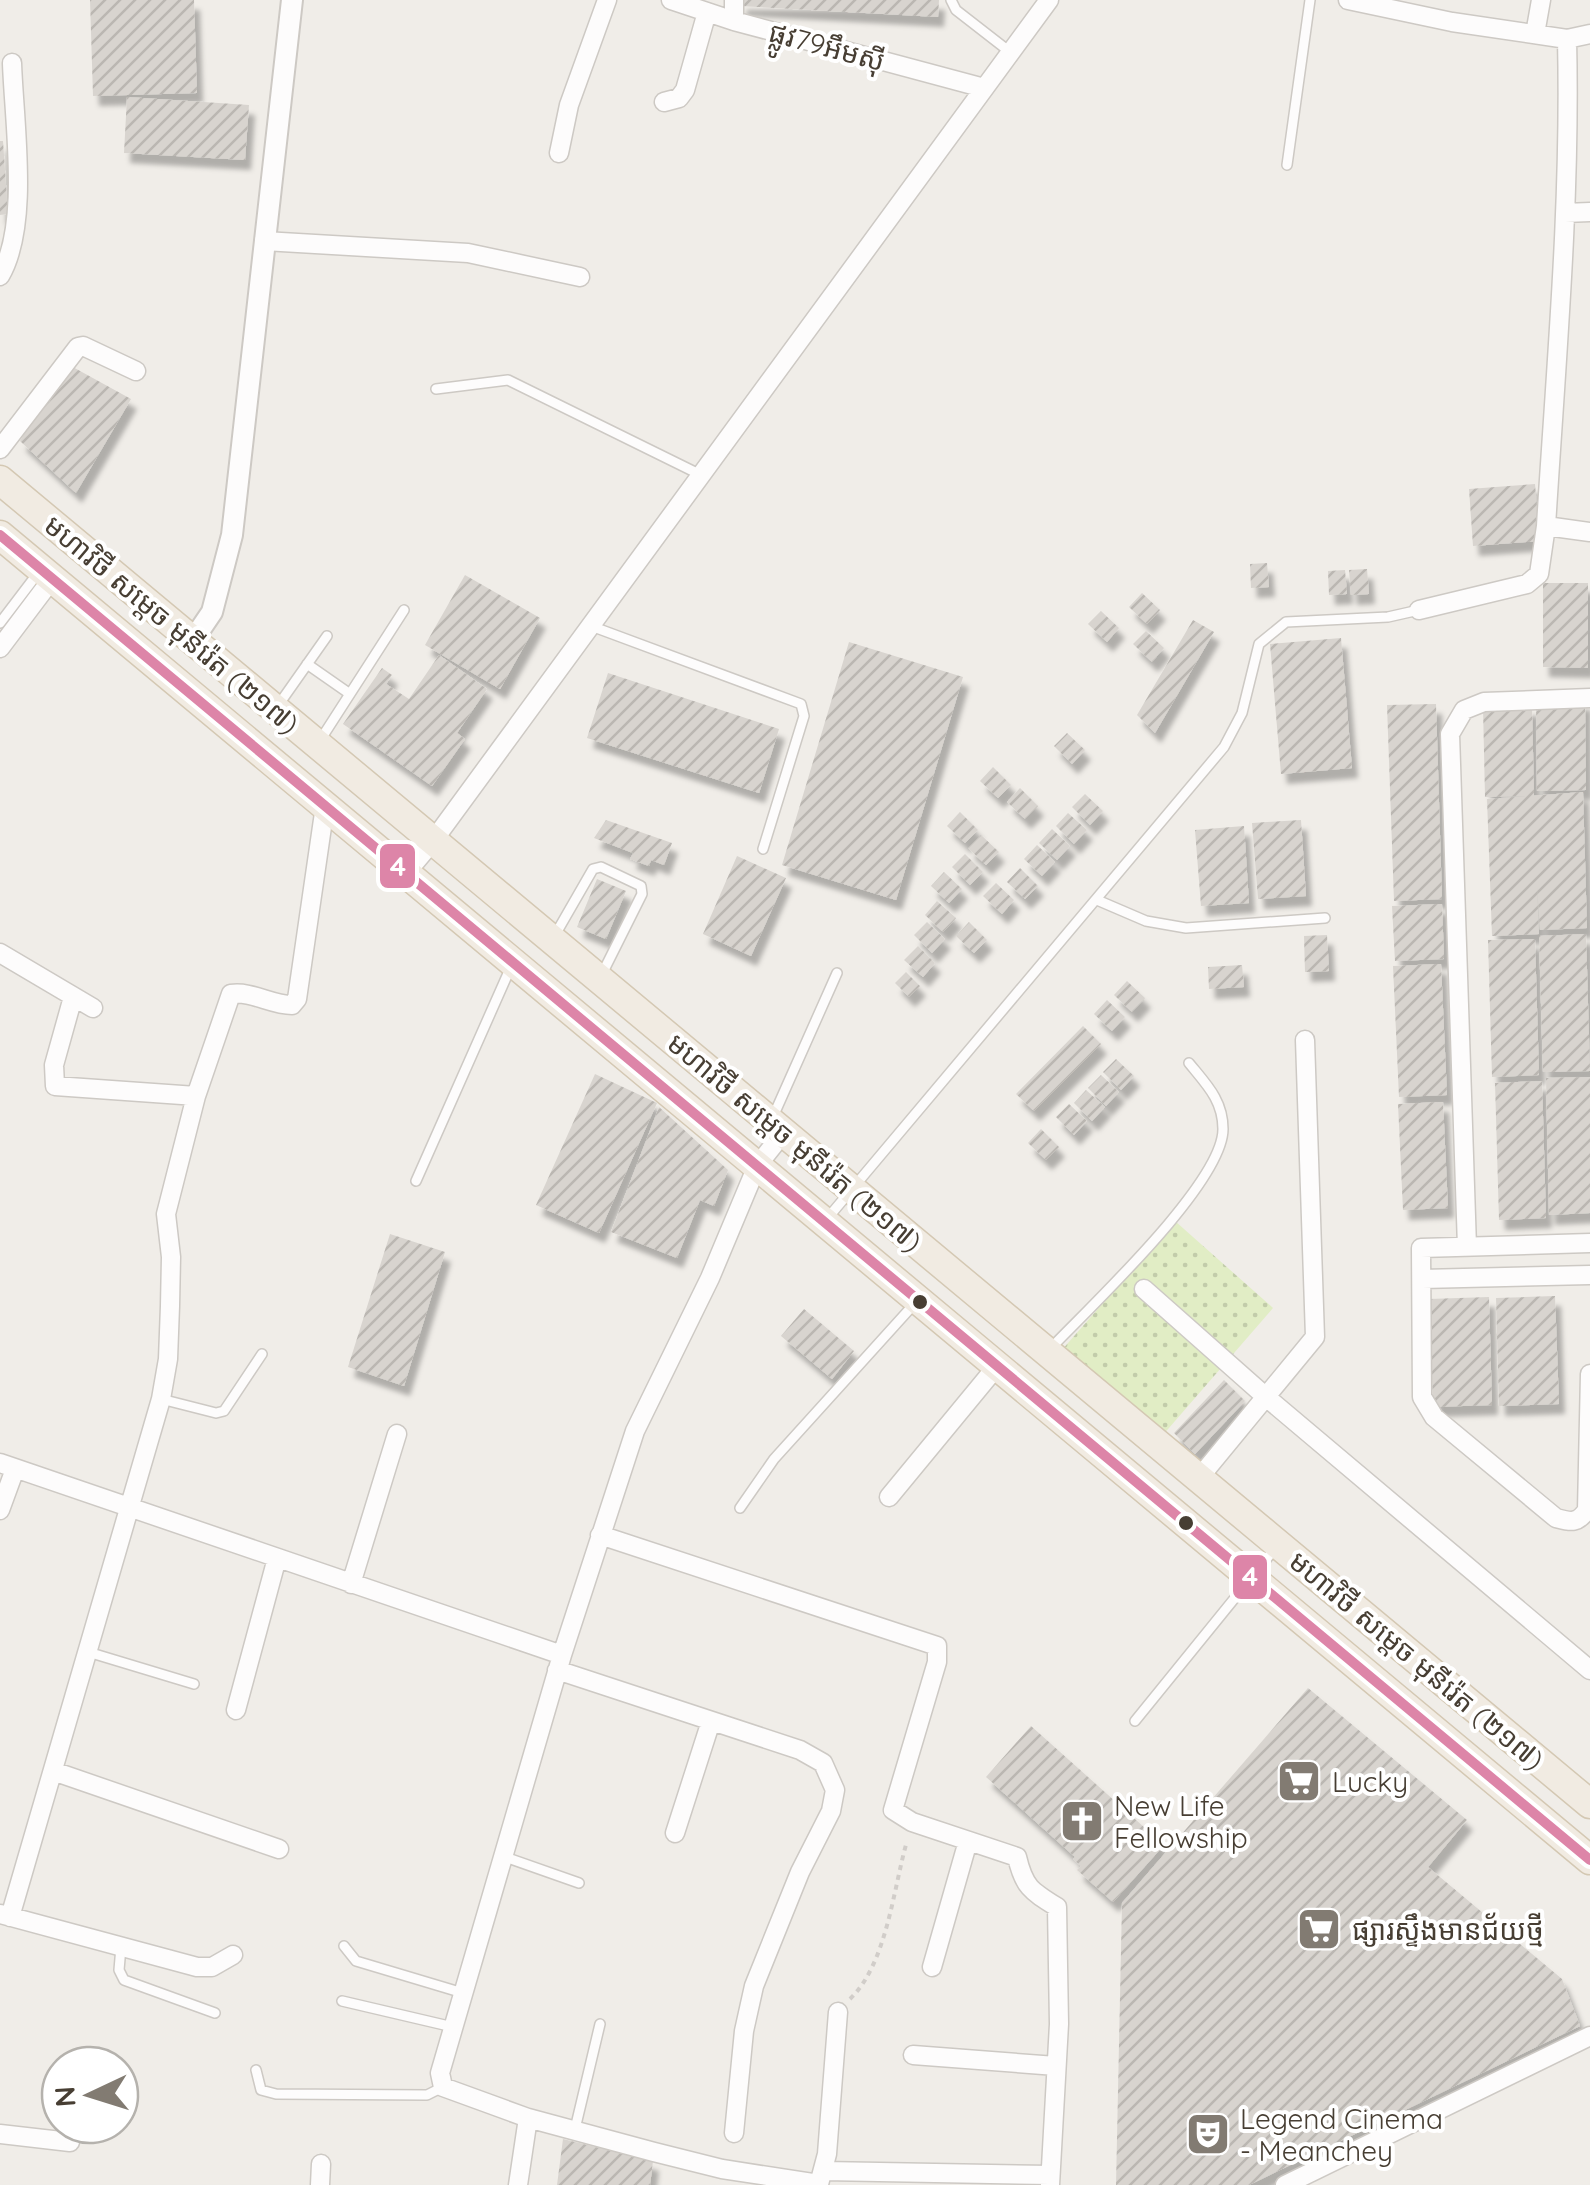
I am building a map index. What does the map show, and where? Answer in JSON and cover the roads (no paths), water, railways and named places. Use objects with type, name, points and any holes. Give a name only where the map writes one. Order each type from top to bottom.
[{"type":"main road","name":"មហាវិថី សម្តេច មុនីរ៉េត (២១៧)","points":[[0,480],[1590,1804]]},
{"type":"main road","name":"មហាវិថី សម្តេច មុនីរ៉េត (២១៧)","points":[[0,536],[1590,1860]]},
{"type":"street","points":[[193,640],[212,612],[232,535],[292,0]]},
{"type":"street","points":[[559,153],[569,104],[607,0]]},
{"type":"street","name":"ផ្លូវ79អឹមស៊ី","points":[[671,0],[734,21],[984,88]]},
{"type":"street","points":[[734,0],[734,21]]},
{"type":"street","points":[[406,873],[1049,0]]},
{"type":"street","points":[[1348,0],[1452,22],[1567,39],[1590,34]]},
{"type":"street","points":[[1535,34],[1541,0]]},
{"type":"street","points":[[664,102],[679,98],[685,90],[707,12]]},
{"type":"street","points":[[1420,610],[1527,584],[1539,574],[1546,526],[1570,126],[1567,39]]},
{"type":"street","points":[[0,276],[11,256],[18,211],[12,63]]},
{"type":"street","points":[[1565,213],[1590,212]]},
{"type":"street","points":[[264,241],[468,253],[580,277]]},
{"type":"street","points":[[0,448],[78,347],[136,371]]},
{"type":"street","points":[[1546,526],[1590,532]]},
{"type":"street","points":[[0,648],[46,574]]},
{"type":"street","points":[[1467,1247],[1450,734],[1464,710],[1484,702],[1590,698]]},
{"type":"street","points":[[233,1955],[207,1968],[5,1916],[88,1652],[161,1399],[170,1306],[171,1257],[166,1214],[196,1096],[228,996],[241,993],[283,1005],[297,999],[325,806]]},
{"type":"street","points":[[0,952],[93,1008]]},
{"type":"street","points":[[73,996],[54,1065],[55,1086],[196,1096]]},
{"type":"street","points":[[1200,1478],[1315,1337],[1304,1040]]},
{"type":"street","points":[[777,1127],[636,1432],[560,1663],[440,2073],[444,2087],[528,2118],[722,2169],[818,2184],[824,2170],[838,2012]]},
{"type":"street","points":[[1590,1243],[1421,1248],[1422,1396],[1426,1406],[1556,1518],[1573,1522],[1580,1520],[1587,1510],[1590,1374]]},
{"type":"street","points":[[1422,1279],[1590,1275]]},
{"type":"street","points":[[1144,1290],[1590,1670]]},
{"type":"street","points":[[889,1497],[997,1366]]},
{"type":"street","points":[[350,1584],[397,1434]]},
{"type":"street","points":[[0,1510],[8,1466],[350,1584],[711,1722],[800,1750],[823,1763],[835,1790],[831,1811],[800,1872],[754,1986],[744,2031],[734,2133]]},
{"type":"street","points":[[600,1535],[937,1646],[937,1662],[893,1809],[912,1822],[1017,1857],[1022,1881],[1057,1907],[1056,2066],[1050,2180],[824,2170]]},
{"type":"street","points":[[236,1710],[277,1558]]},
{"type":"street","points":[[675,1833],[711,1722]]},
{"type":"street","points":[[52,1771],[279,1849]]},
{"type":"street","points":[[932,1967],[968,1841]]},
{"type":"street","points":[[1286,2185],[1590,2036]]},
{"type":"street","points":[[913,2055],[1056,2066]]},
{"type":"street","points":[[518,2185],[528,2118]]},
{"type":"street","points":[[0,2134],[40,2139]]},
{"type":"street","points":[[320,2185],[321,2164]]},
{"type":"lane","points":[[951,0],[956,10],[1010,52]]},
{"type":"lane","points":[[1287,165],[1310,0]]},
{"type":"lane","points":[[436,389],[508,380],[701,475]]},
{"type":"lane","points":[[0,623],[46,574]]},
{"type":"lane","points":[[317,744],[404,610]]},
{"type":"lane","points":[[824,1222],[1224,747],[1242,712],[1259,644],[1286,622],[1388,617],[1420,610]]},
{"type":"lane","points":[[591,626],[801,704],[804,716],[763,849]]},
{"type":"lane","points":[[275,709],[328,636]]},
{"type":"lane","points":[[308,664],[350,694]]},
{"type":"lane","points":[[552,940],[593,869],[601,866],[641,886],[642,894],[600,979]]},
{"type":"lane","points":[[1097,900],[1146,921],[1186,928],[1325,918]]},
{"type":"lane","points":[[416,1181],[513,963]]},
{"type":"lane","points":[[777,1127],[837,973]]},
{"type":"lane","points":[[1048,1352],[1185,1205],[1218,1156],[1223,1129],[1218,1098],[1189,1062]]},
{"type":"lane","points":[[740,1508],[774,1459],[918,1300]]},
{"type":"lane","points":[[161,1399],[216,1413],[224,1411],[262,1354]]},
{"type":"lane","points":[[1136,1721],[1278,1544]]},
{"type":"lane","points":[[88,1652],[194,1684]]},
{"type":"lane","points":[[502,1856],[579,1883]]},
{"type":"lane","points":[[344,1946],[356,1960],[463,1992]]},
{"type":"lane","points":[[122,1947],[120,1970],[124,1980],[215,2013]]},
{"type":"lane","points":[[342,2001],[453,2028]]},
{"type":"lane","points":[[575,2130],[600,2024]]},
{"type":"lane","points":[[256,2070],[262,2090],[276,2094],[427,2096],[444,2087]]},
{"type":"place","name":"Lucky","points":[[1299,1781]]},
{"type":"place","name":"New Life Fellowship","points":[[1082,1821]]},
{"type":"place","name":"ផ្សារស្ទឹងមានជ័យថ្មី","points":[[1319,1929]]},
{"type":"place","name":"Legend Cinema - Meanchey","points":[[1208,2134]]}]
